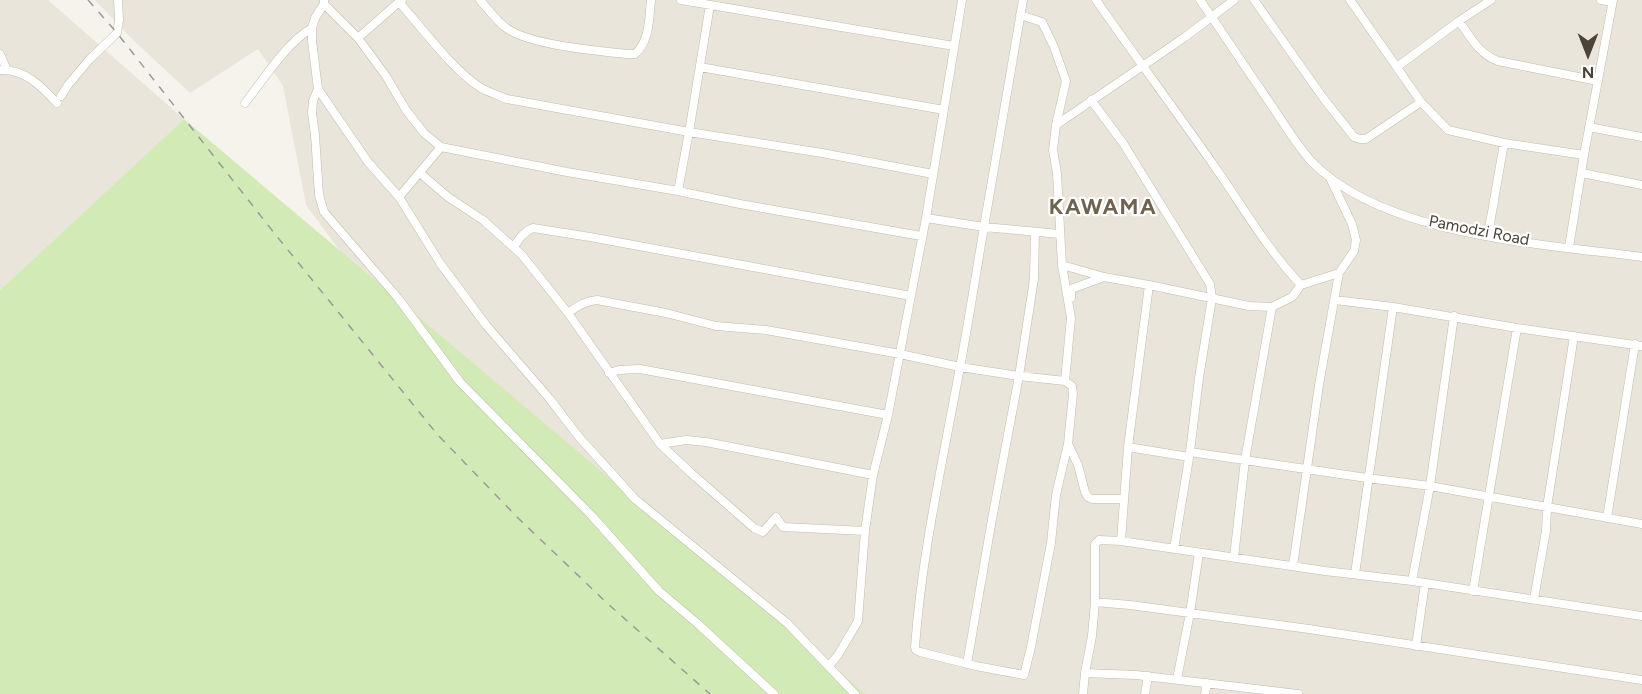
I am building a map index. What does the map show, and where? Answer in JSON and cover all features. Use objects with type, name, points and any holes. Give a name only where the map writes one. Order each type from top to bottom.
[{"type":"street","points":[[0,54],[3,70],[32,79],[59,99],[89,60],[117,33],[118,0]]},
{"type":"street","points":[[480,0],[505,27],[514,33],[546,42],[627,54],[635,54],[640,50],[647,33],[651,0]]},
{"type":"street","points":[[681,0],[954,46]]},
{"type":"street","points":[[829,666],[858,621],[865,531],[873,475],[888,415],[926,218],[962,0]]},
{"type":"street","points":[[568,313],[581,303],[597,300],[666,313],[716,326],[766,330],[960,367],[1065,381],[1072,386],[1068,444],[1056,495],[1051,543],[1026,674],[967,664],[920,652],[915,647],[919,599],[927,549],[960,367],[1023,0]]},
{"type":"street","points":[[1096,0],[1248,217],[1301,285]]},
{"type":"street","name":"Pamodzi Road","points":[[1200,0],[1311,160],[1329,177],[1362,197],[1384,208],[1454,230],[1642,257]]},
{"type":"street","points":[[1056,125],[1185,37],[1234,0]]},
{"type":"street","points":[[1254,0],[1324,99],[1354,137],[1365,139],[1421,102]]},
{"type":"street","points":[[1397,66],[1491,0]]},
{"type":"street","points":[[1569,247],[1612,1],[1601,0]]},
{"type":"street","points":[[358,38],[401,1],[445,56],[481,88],[507,99],[933,174]]},
{"type":"street","points":[[1352,1],[1421,102],[1448,130],[1504,143],[1584,155]]},
{"type":"street","points":[[774,694],[659,591],[592,516],[460,382],[398,298],[324,212],[318,195],[312,113],[318,89],[312,28],[315,18],[324,2],[358,38],[386,75],[406,110],[423,133],[441,147],[921,236]]},
{"type":"street","points":[[678,191],[710,5]]},
{"type":"street","points":[[1020,15],[1042,22],[1066,81],[1053,150],[1057,173],[1062,265],[1071,318]]},
{"type":"street","points":[[1459,21],[1481,52],[1488,57],[1598,81]]},
{"type":"street","points":[[245,103],[286,50],[296,39],[312,28]]},
{"type":"street","points":[[700,67],[944,110]]},
{"type":"street","points":[[318,89],[368,162],[399,197],[440,263],[486,325],[579,437],[635,499],[788,623],[855,694]]},
{"type":"street","points":[[1091,100],[1123,143],[1210,284],[1212,298],[1174,549]]},
{"type":"street","points":[[1060,105],[1071,114]]},
{"type":"street","points":[[1589,127],[1642,137]]},
{"type":"street","points":[[1488,236],[1504,143]]},
{"type":"street","points":[[399,197],[441,147]]},
{"type":"street","points":[[420,173],[448,197],[483,220],[514,247],[568,313],[660,444],[761,532],[776,517],[783,527],[865,531]]},
{"type":"street","points":[[1582,173],[1642,185]]},
{"type":"street","points":[[1293,566],[1319,385],[1339,273],[1353,251],[1356,240],[1352,224],[1329,177]]},
{"type":"street","points":[[926,218],[1060,234]]},
{"type":"street","points":[[514,247],[520,236],[533,228],[910,296]]},
{"type":"street","points":[[967,664],[1019,376],[1034,279],[1035,232]]},
{"type":"street","points":[[1062,265],[1104,277],[1249,306],[1272,307],[1292,297],[1301,285],[1339,273]]},
{"type":"street","points":[[1065,381],[1071,318],[1071,289],[1104,277]]},
{"type":"street","points":[[1121,541],[1128,447],[1149,285]]},
{"type":"street","points":[[1335,300],[1638,345],[1607,518]]},
{"type":"street","points":[[1234,557],[1245,460],[1272,307]]},
{"type":"street","points":[[1355,574],[1393,307]]},
{"type":"street","points":[[1412,581],[1430,486],[1454,316]]},
{"type":"street","points":[[1473,591],[1517,328]]},
{"type":"street","points":[[1534,599],[1574,336]]},
{"type":"street","points":[[609,373],[640,369],[888,415]]},
{"type":"street","points":[[660,444],[686,440],[706,442],[873,475]]},
{"type":"street","points":[[1068,444],[1075,455],[1088,497],[1123,499]]},
{"type":"street","points":[[1128,447],[1245,460],[1430,486],[1642,524]]},
{"type":"street","points":[[1083,694],[1095,602],[1095,544],[1099,540],[1121,541],[1325,571],[1412,581],[1642,616]]},
{"type":"street","points":[[1177,679],[1199,553]]},
{"type":"street","points":[[1416,646],[1425,583]]},
{"type":"street","points":[[1095,602],[1190,613],[1642,680]]},
{"type":"street","points":[[1085,673],[1120,673],[1265,692],[1298,694]]},
{"type":"street","points":[[1145,694],[1148,676]]},
{"type":"street","points":[[1205,694],[1207,683]]},
{"type":"shaded area","points":[[0,0],[48,0],[184,119],[0,290]]},
{"type":"shaded area","name":"KAWAMA","points":[[95,0],[1642,0],[1642,694],[750,694],[426,367],[306,205],[283,86],[258,49],[190,93],[129,36]]},
{"type":"green space","points":[[184,119],[865,694],[0,694],[0,290]]},
{"type":"railway","points":[[88,0],[117,33],[275,234],[437,434],[518,518],[608,604],[710,694]]},
{"type":"district","name":"KAWAMA","points":[[1103,208]]}]
